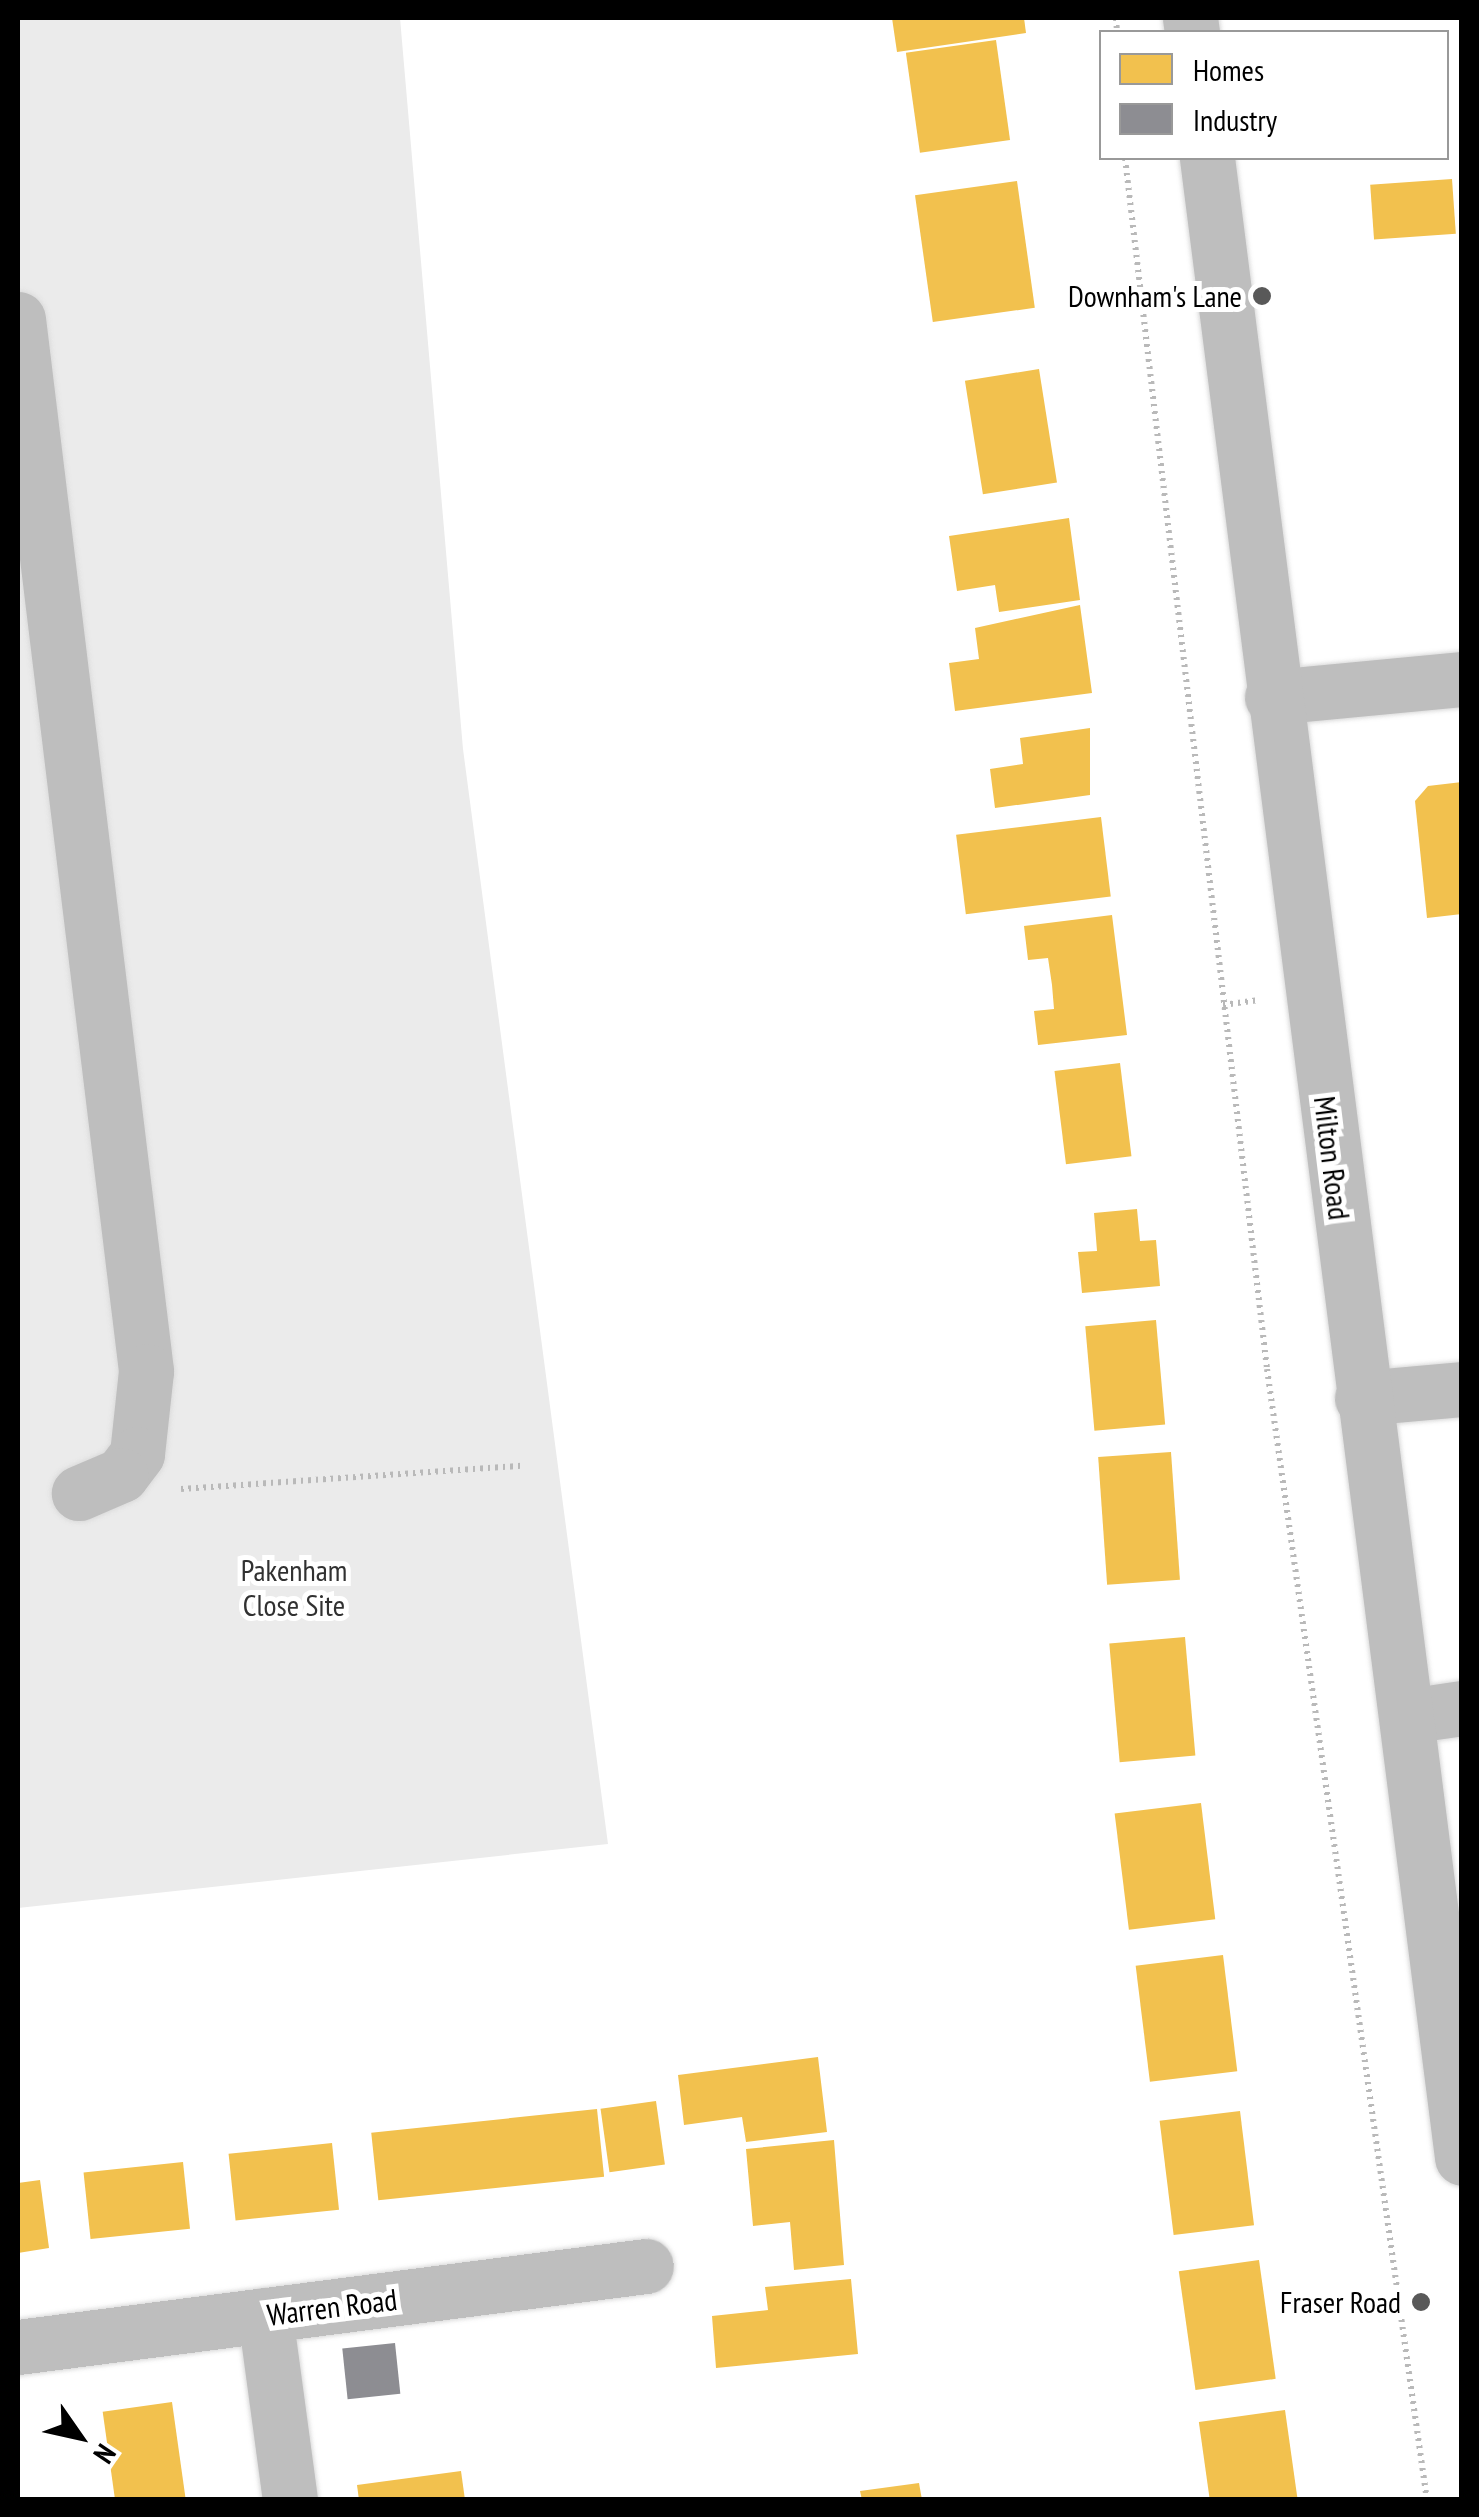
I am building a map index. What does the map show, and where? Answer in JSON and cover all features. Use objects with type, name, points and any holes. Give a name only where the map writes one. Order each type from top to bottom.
[{"type":"main road","name":"Milton Road","points":[[1207,160],[1272,696],[1362,1398],[1408,1716],[1462,2158]]},
{"type":"main road","points":[[18,319],[146,1371],[146,1426],[100,1484]]},
{"type":"main road","points":[[1272,696],[1462,679]]},
{"type":"main road","points":[[1362,1398],[1462,1389]]},
{"type":"main road","points":[[1408,1716],[1462,1708]]},
{"type":"main road","name":"Warren Road","points":[[18,2348],[646,2266]]},
{"type":"main road","points":[[266,2315],[290,2500]]},
{"type":"path","points":[[1125,160],[1267,1369],[1427,2500]]},
{"type":"path","points":[[100,1484],[179,1489],[521,1466]]},
{"type":"green space","name":"Pakenham Close Site","points":[[18,18],[400,18],[463,749],[608,1844],[18,1908]]},
{"type":"building: Homes","points":[[892,18],[1024,18],[1026,33],[897,52]]},
{"type":"building: Homes","points":[[996,40],[1010,140],[920,153],[906,53]]},
{"type":"building: Homes","points":[[1452,179],[1456,234],[1374,240],[1370,185]]},
{"type":"building: Homes","points":[[1017,181],[1035,308],[933,322],[915,195]]},
{"type":"building: Homes","points":[[1039,369],[1057,483],[983,494],[965,381]]},
{"type":"building: Homes","points":[[1069,518],[1080,600],[999,612],[995,585],[957,591],[949,536]]},
{"type":"building: Homes","points":[[1080,605],[1092,693],[955,711],[949,663],[979,659],[975,628]]},
{"type":"building: Homes","points":[[1090,728],[1090,795],[995,808],[990,769],[1023,764],[1020,738]]},
{"type":"building: Homes","points":[[1462,782],[1462,914],[1427,918],[1415,801],[1428,786]]},
{"type":"building: Homes","points":[[1101,817],[1111,896],[966,914],[956,835]]},
{"type":"building: Homes","points":[[1112,915],[1127,1035],[1038,1045],[1034,1011],[1054,1009],[1052,985],[1048,958],[1028,960],[1024,926]]},
{"type":"building: Homes","points":[[1120,1063],[1131,1156],[1066,1164],[1054,1071]]},
{"type":"building: Homes","points":[[1137,1209],[1140,1241],[1156,1240],[1160,1286],[1082,1293],[1078,1252],[1097,1251],[1094,1213]]},
{"type":"building: Homes","points":[[1156,1320],[1165,1425],[1094,1431],[1085,1326]]},
{"type":"building: Homes","points":[[1171,1452],[1180,1580],[1107,1585],[1098,1457]]},
{"type":"building: Homes","points":[[1185,1637],[1195,1756],[1120,1762],[1109,1644]]},
{"type":"building: Homes","points":[[1201,1803],[1215,1919],[1129,1930],[1115,1814]]},
{"type":"building: Homes","points":[[1223,1955],[1237,2071],[1150,2082],[1136,1966]]},
{"type":"building: Homes","points":[[818,2057],[827,2132],[746,2142],[742,2117],[684,2125],[678,2075]]},
{"type":"building: Homes","points":[[656,2101],[665,2164],[609,2172],[601,2109]]},
{"type":"building: Homes","points":[[597,2109],[604,2177],[378,2200],[371,2133]]},
{"type":"building: Homes","points":[[1240,2111],[1254,2225],[1174,2235],[1160,2121]]},
{"type":"building: Homes","points":[[834,2140],[844,2265],[794,2270],[790,2222],[753,2226],[746,2149]]},
{"type":"building: Homes","points":[[332,2143],[339,2210],[236,2221],[229,2154]]},
{"type":"building: Homes","points":[[183,2162],[190,2229],[91,2239],[84,2172]]},
{"type":"building: Homes","points":[[40,2180],[49,2248],[18,2253],[18,2183]]},
{"type":"building: Homes","points":[[1259,2260],[1276,2379],[1195,2390],[1179,2271]]},
{"type":"building: Homes","points":[[851,2279],[858,2354],[716,2368],[712,2316],[768,2310],[765,2287]]},
{"type":"building: Homes","points":[[172,2402],[186,2500],[115,2500],[103,2412]]},
{"type":"building: Homes","points":[[1285,2410],[1298,2500],[1210,2500],[1199,2422]]},
{"type":"building: Homes","points":[[461,2471],[465,2500],[359,2500],[357,2485]]},
{"type":"building: Homes","points":[[919,2483],[922,2500],[862,2500],[860,2491]]},
{"type":"building: Industry","points":[[395,2343],[400,2394],[348,2399],[342,2349]]},
{"type":"place","name":"Downham's Lane","points":[[1262,296]]},
{"type":"place","name":"Fraser Road","points":[[1421,2302]]}]
